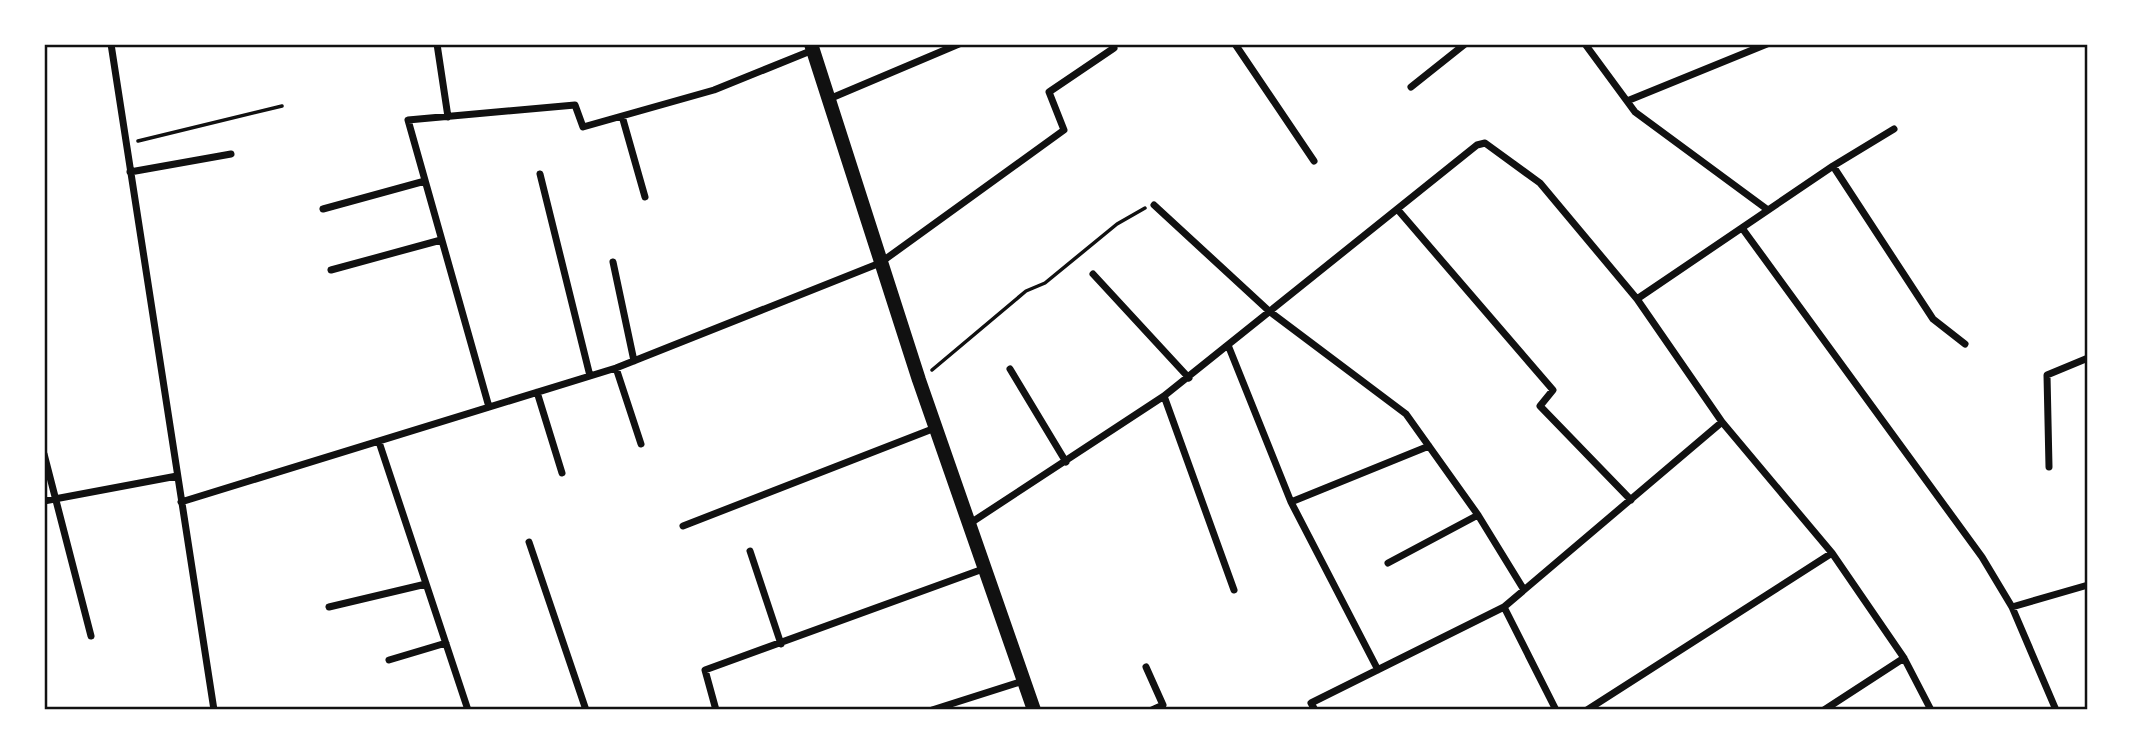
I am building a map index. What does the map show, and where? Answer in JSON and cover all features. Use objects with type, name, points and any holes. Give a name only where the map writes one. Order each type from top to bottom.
[{"type":"main road","points":[[812,47],[935,428],[1034,710]]},
{"type":"street","points":[[111,44],[214,710]]},
{"type":"street","points":[[437,44],[448,117]]},
{"type":"street","points":[[830,99],[959,44]]},
{"type":"street","points":[[1235,44],[1314,161]]},
{"type":"street","points":[[1411,87],[1465,44]]},
{"type":"street","points":[[1585,44],[1635,112],[1769,210]]},
{"type":"street","points":[[1627,101],[1767,44]]},
{"type":"street","points":[[489,407],[408,120],[575,105],[583,127],[714,90],[812,47]]},
{"type":"street","points":[[181,502],[634,362],[880,263],[1064,130],[1049,92],[1114,48]]},
{"type":"street","points":[[622,116],[645,197]]},
{"type":"street","points":[[1637,299],[1833,166],[1894,129]]},
{"type":"street","points":[[969,524],[1189,378],[1477,145],[1485,143],[1540,183],[1637,299],[1722,422],[1832,553],[1904,658],[1931,710]]},
{"type":"street","points":[[130,172],[232,154]]},
{"type":"street","points":[[1833,166],[1933,319],[1965,344]]},
{"type":"street","points":[[540,174],[590,376]]},
{"type":"street","points":[[323,209],[425,181]]},
{"type":"street","points":[[1154,205],[1269,311],[1406,414],[1478,515],[1524,590]]},
{"type":"street","points":[[1398,210],[1553,390],[1540,406],[1631,500]]},
{"type":"street","points":[[1742,228],[1982,557],[2012,607],[2056,710]]},
{"type":"street","points":[[331,270],[441,240]]},
{"type":"street","points":[[612,262],[634,362]]},
{"type":"street","points":[[1093,274],[1189,378]]},
{"type":"street","points":[[1228,345],[1291,502],[1378,670]]},
{"type":"street","points":[[2049,467],[2047,375],[2088,358]]},
{"type":"street","points":[[616,368],[641,444]]},
{"type":"street","points":[[1010,369],[1066,462]]},
{"type":"street","points":[[537,392],[562,473]]},
{"type":"street","points":[[1164,396],[1234,590]]},
{"type":"street","points":[[1315,710],[1311,703],[1504,607],[1722,422]]},
{"type":"street","points":[[683,526],[935,428]]},
{"type":"street","points":[[379,442],[468,710]]},
{"type":"street","points":[[1291,502],[1429,446]]},
{"type":"street","points":[[44,454],[91,636]]},
{"type":"street","points":[[44,501],[177,476]]},
{"type":"street","points":[[1388,563],[1478,515]]},
{"type":"street","points":[[529,542],[586,710]]},
{"type":"street","points":[[750,551],[781,644]]},
{"type":"street","points":[[1587,710],[1832,553]]},
{"type":"street","points":[[716,710],[705,670],[984,569]]},
{"type":"street","points":[[329,607],[426,584]]},
{"type":"street","points":[[2012,607],[2088,585]]},
{"type":"street","points":[[1504,607],[1556,710]]},
{"type":"street","points":[[389,660],[446,643]]},
{"type":"street","points":[[1824,710],[1904,658]]},
{"type":"street","points":[[1146,667],[1164,708],[1152,710]]},
{"type":"street","points":[[932,710],[1023,681]]},
{"type":"path","points":[[126,144],[282,106]]},
{"type":"path","points":[[919,380],[1026,291],[1045,283],[1117,224],[1154,205]]}]
